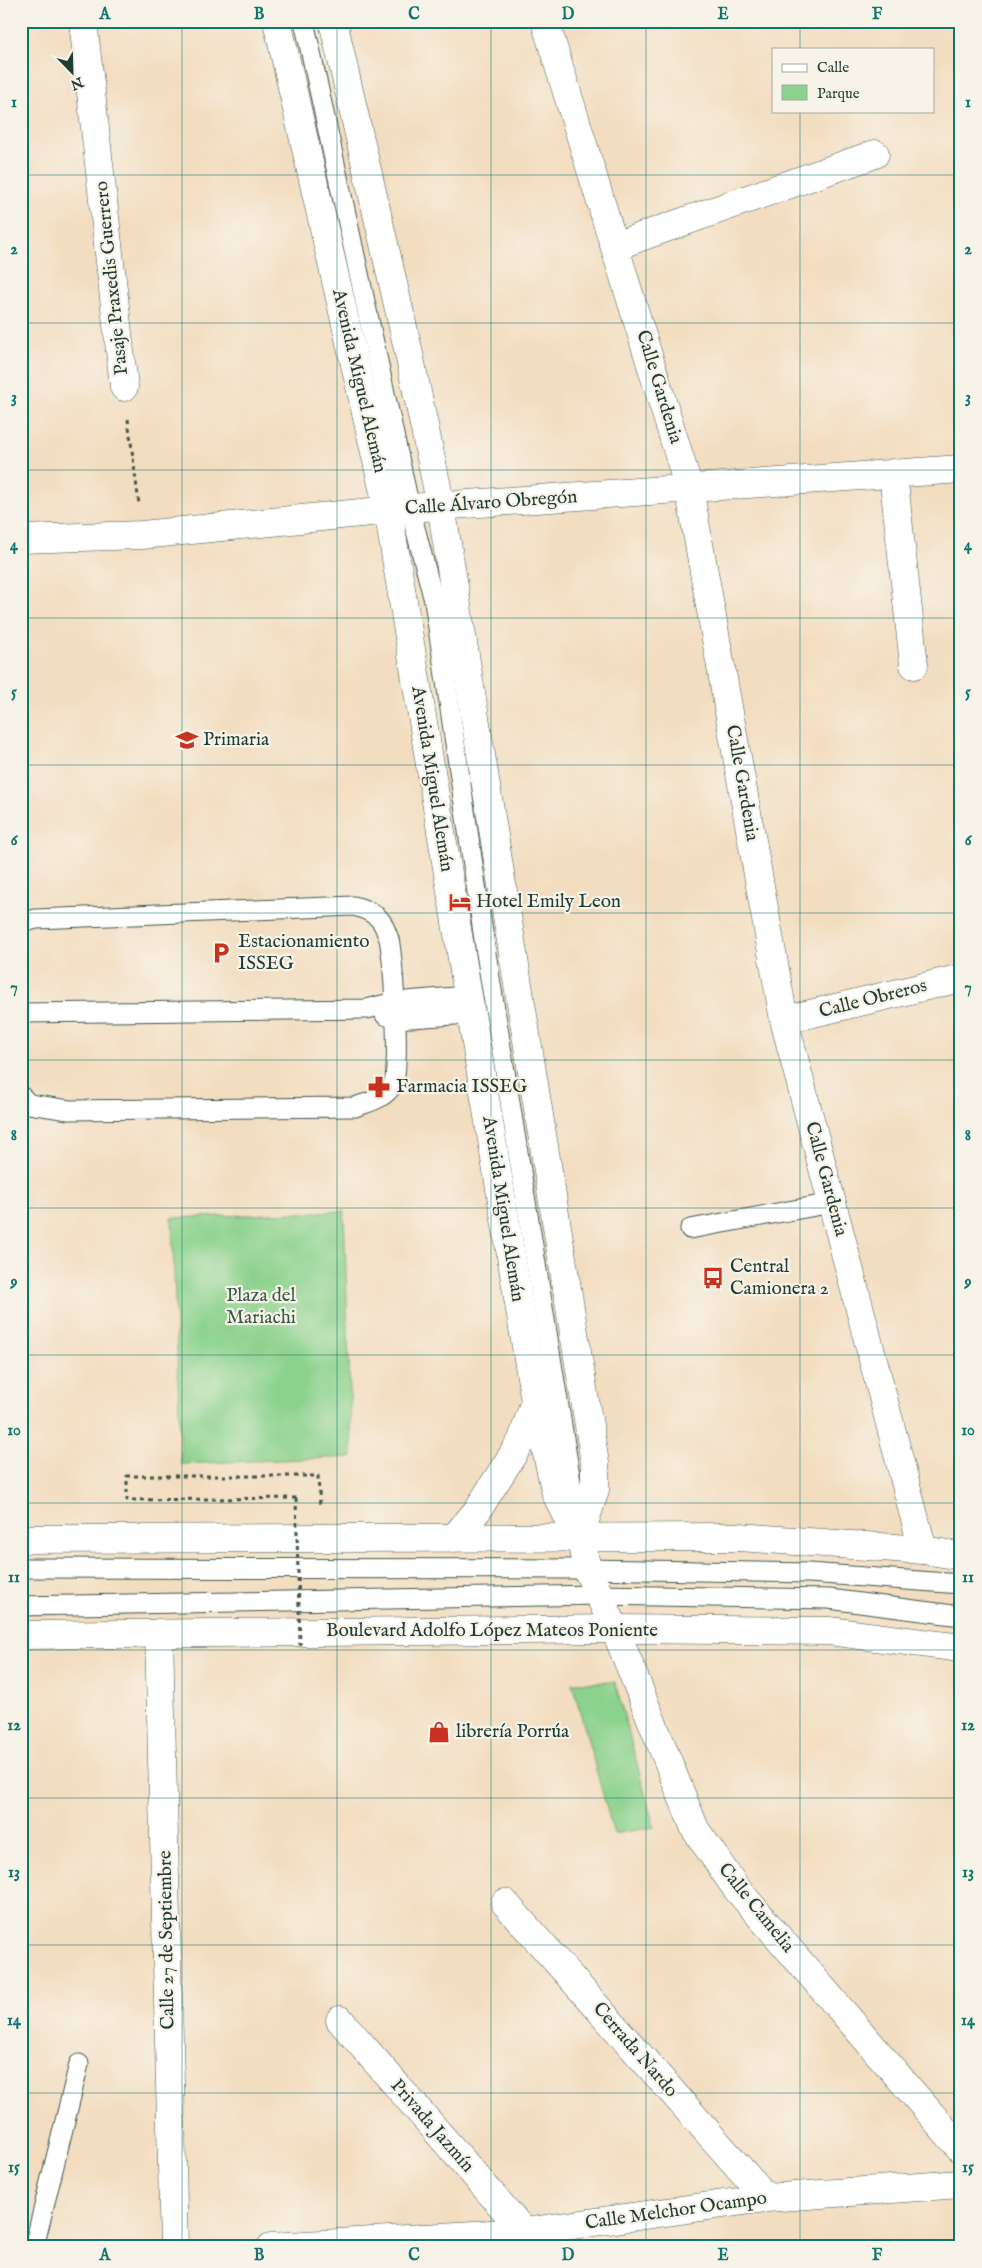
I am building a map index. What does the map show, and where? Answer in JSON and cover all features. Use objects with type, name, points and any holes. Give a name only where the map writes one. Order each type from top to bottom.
[{"type":"street","name":"Pasaje Praxedis Guerrero","points":[[83,21],[124,387]]},
{"type":"street","name":"Avenida Miguel Alemán","points":[[277,21],[399,509],[469,1005],[535,1401],[556,1494],[565,1513],[580,1536],[587,1569],[615,1629]]},
{"type":"street","points":[[333,21],[408,349],[441,506],[595,1463],[595,1490],[580,1536]]},
{"type":"street","name":"Calle Gardenia","points":[[544,21],[689,488],[784,1020],[923,1550]]},
{"type":"street","points":[[615,246],[875,154]]},
{"type":"street","name":"Calle Álvaro Obregón","points":[[21,538],[142,535],[399,509],[961,469]]},
{"type":"street","points":[[893,473],[914,665]]},
{"type":"street","name":"Calle Obreros","points":[[784,1020],[961,978]]},
{"type":"street","points":[[454,1538],[476,1511],[522,1440],[535,1401]]},
{"type":"street","points":[[21,1539],[738,1537],[923,1550],[961,1556]]},
{"type":"street","name":"Boulevard Adolfo López Mateos Poniente","points":[[21,1635],[615,1629],[829,1631],[961,1648]]},
{"type":"street","name":"Calle Camelia","points":[[615,1629],[695,1829],[736,1888],[961,2149]]},
{"type":"street","name":"Calle 27 de Septiembre","points":[[159,1633],[174,2247]]},
{"type":"street","name":"Cerrada Nardo","points":[[505,1903],[766,2198]]},
{"type":"street","name":"Privada Jazmín","points":[[340,2020],[531,2240]]},
{"type":"street","name":"Calle Melchor Ocampo","points":[[271,2247],[531,2240],[766,2198],[961,2184]]},
{"type":"lane","points":[[304,21],[399,509],[434,601],[486,952],[580,1536]]},
{"type":"lane","points":[[21,923],[36,919],[354,906],[369,910],[381,921],[388,938],[395,1011],[397,1063],[394,1084],[381,1098],[355,1107],[69,1110],[29,1104],[21,1096]]},
{"type":"lane","points":[[21,1013],[367,1009],[395,1011],[469,1005]]},
{"type":"lane","points":[[690,1229],[832,1203]]},
{"type":"lane","points":[[21,1568],[587,1569],[809,1573],[961,1584]]},
{"type":"lane","points":[[21,1606],[599,1595],[829,1599],[961,1616]]},
{"type":"lane","points":[[34,2247],[79,2064]]},
{"type":"path","name":"Pasaje Praxedis Guerrero","points":[[124,387],[142,535]]},
{"type":"path","points":[[300,1645],[296,1498],[126,1500],[127,1476],[318,1476],[321,1538]]},
{"type":"green space","name":"Plaza del Mariachi","points":[[344,1211],[352,1457],[181,1464],[172,1218]]},
{"type":"green space","points":[[615,1682],[654,1827],[614,1834],[572,1683]]},
{"type":"place","name":"Primaria","points":[[187,740]]},
{"type":"place","name":"Hotel Emily Leon","points":[[460,902]]},
{"type":"place","name":"Estacionamiento ISSEG","points":[[221,953]]},
{"type":"place","name":"Farmacia ISSEG","points":[[379,1087]]},
{"type":"place","name":"Central Camionera 2","points":[[713,1278]]},
{"type":"place","name":"librería Porrúa","points":[[439,1732]]}]
